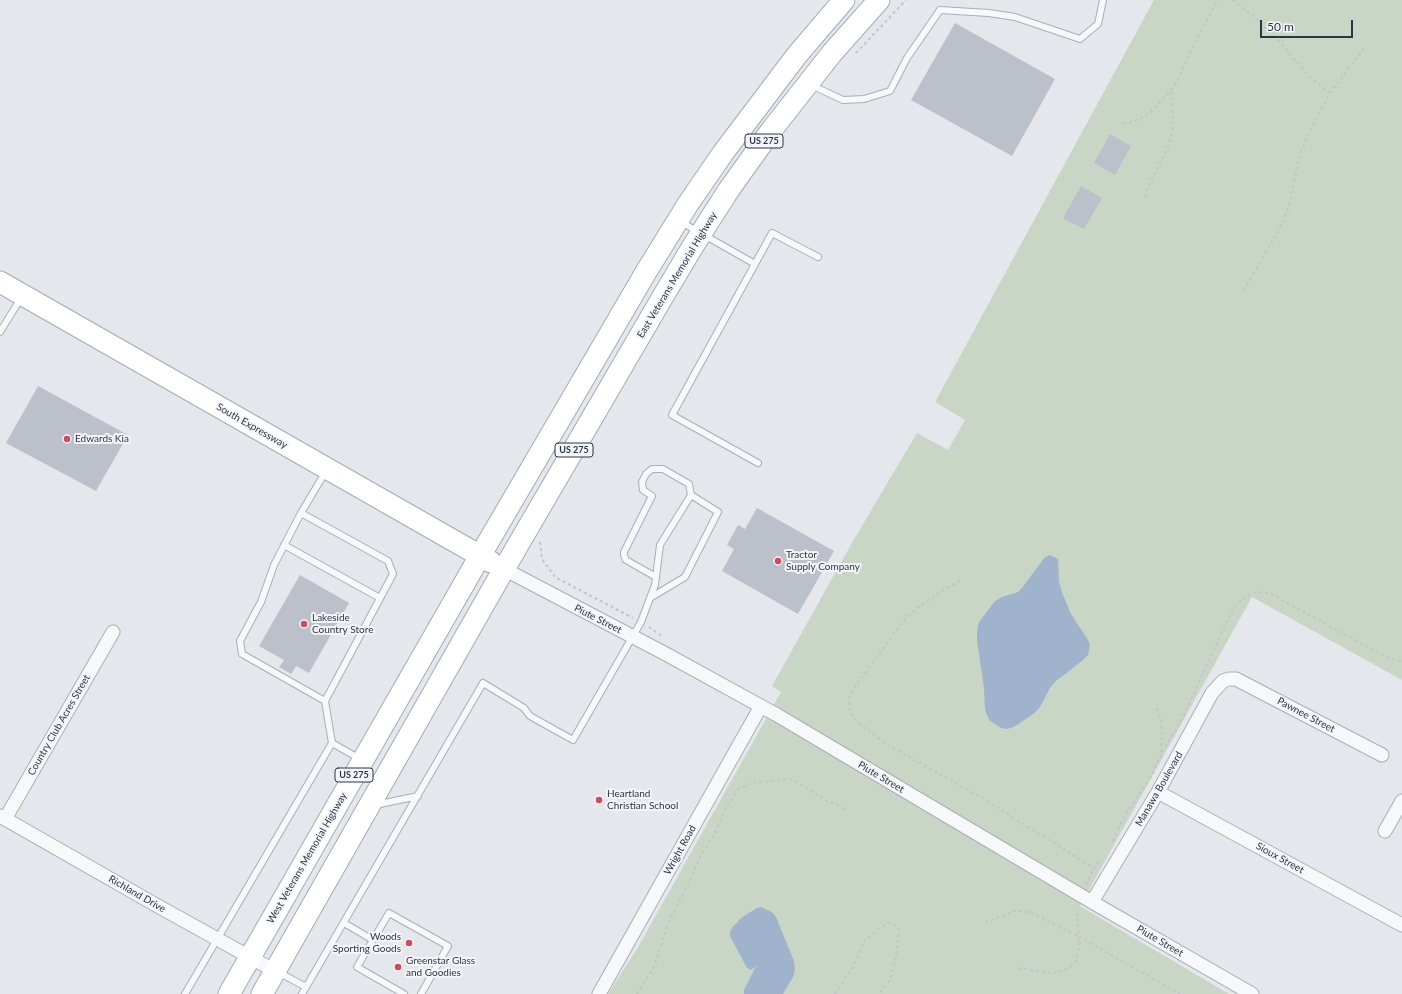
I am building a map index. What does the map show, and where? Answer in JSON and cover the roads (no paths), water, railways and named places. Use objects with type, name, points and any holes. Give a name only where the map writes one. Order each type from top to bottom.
[{"type":"main road","name":"US 275","points":[[480,556],[678,220],[723,153],[760,103],[844,0]]},
{"type":"main road","name":"East Veterans Memorial Highway","points":[[504,569],[662,298],[737,179],[770,132],[808,83],[832,53],[879,0]]},
{"type":"main road","name":"South Expressway","points":[[0,282],[504,569]]},
{"type":"main road","name":"West Veterans Memorial Highway","points":[[229,994],[480,556]]},
{"type":"main road","name":"US 275","points":[[262,994],[504,569]]},
{"type":"street","name":"Piute Street","points":[[504,569],[761,706],[1092,902],[1252,994]]},
{"type":"street","name":"Country Club Acres Street","points":[[2,818],[113,632]]},
{"type":"street","name":"Pawnee Street","points":[[1229,679],[1236,679],[1382,755]]},
{"type":"street","name":"Manawa Boulevard","points":[[1092,902],[1158,792],[1212,693],[1220,683],[1229,679]]},
{"type":"street","name":"Wright Road","points":[[599,994],[761,706]]},
{"type":"street","name":"Sioux Street","points":[[1158,792],[1402,925]]},
{"type":"street","points":[[1385,831],[1402,801]]},
{"type":"street","name":"Richland Drive","points":[[2,818],[275,971]]},
{"type":"lane","points":[[808,83],[843,100],[864,99],[890,91],[907,58],[940,10],[989,13],[1015,17],[1080,39],[1098,24],[1103,0]]},
{"type":"lane","points":[[678,220],[755,264]]},
{"type":"lane","points":[[758,464],[672,415],[772,232],[818,257]]},
{"type":"lane","points":[[0,332],[23,296]]},
{"type":"lane","points":[[325,701],[242,654],[240,641],[261,602],[274,565],[284,545],[327,469]]},
{"type":"lane","points":[[302,994],[483,683],[524,708],[530,716],[572,740],[641,622],[655,585],[656,577],[660,545],[690,495],[689,484],[663,469],[652,469],[646,474],[642,482],[643,490],[652,496],[624,552],[626,560],[656,577]]},
{"type":"lane","points":[[650,598],[685,577],[718,512],[690,495]]},
{"type":"lane","points":[[185,994],[332,743],[325,701],[393,574],[388,561],[301,513]]},
{"type":"lane","points":[[284,545],[380,598]]},
{"type":"lane","points":[[332,743],[362,761]]},
{"type":"lane","points":[[369,807],[418,796]]},
{"type":"lane","points":[[404,994],[357,968],[389,913],[448,946],[421,994]]},
{"type":"lane","points":[[344,923],[373,940]]},
{"type":"lane","points":[[275,971],[306,988]]},
{"type":"water","points":[[1050,555],[1058,559],[1059,582],[1063,595],[1071,614],[1088,640],[1090,645],[1088,655],[1056,681],[1050,688],[1040,707],[1033,714],[1014,727],[1007,729],[1001,728],[990,721],[985,709],[984,688],[977,641],[979,622],[995,601],[1018,592],[1045,557]]},
{"type":"water","points":[[761,907],[772,912],[776,917],[794,961],[795,970],[793,977],[783,994],[744,994],[744,990],[756,966],[751,970],[747,968],[730,936],[730,932],[741,918]]},
{"type":"place","name":"Edwards Kia","points":[[67,439]]},
{"type":"place","name":"Tractor Supply Company","points":[[778,561]]},
{"type":"place","name":"Lakeside Country Store","points":[[304,624]]},
{"type":"place","name":"Heartland Christian School","points":[[599,800]]},
{"type":"place","name":"Woods Sporting Goods","points":[[409,943]]},
{"type":"place","name":"Greenstar Glass and Goodies","points":[[398,967]]}]
